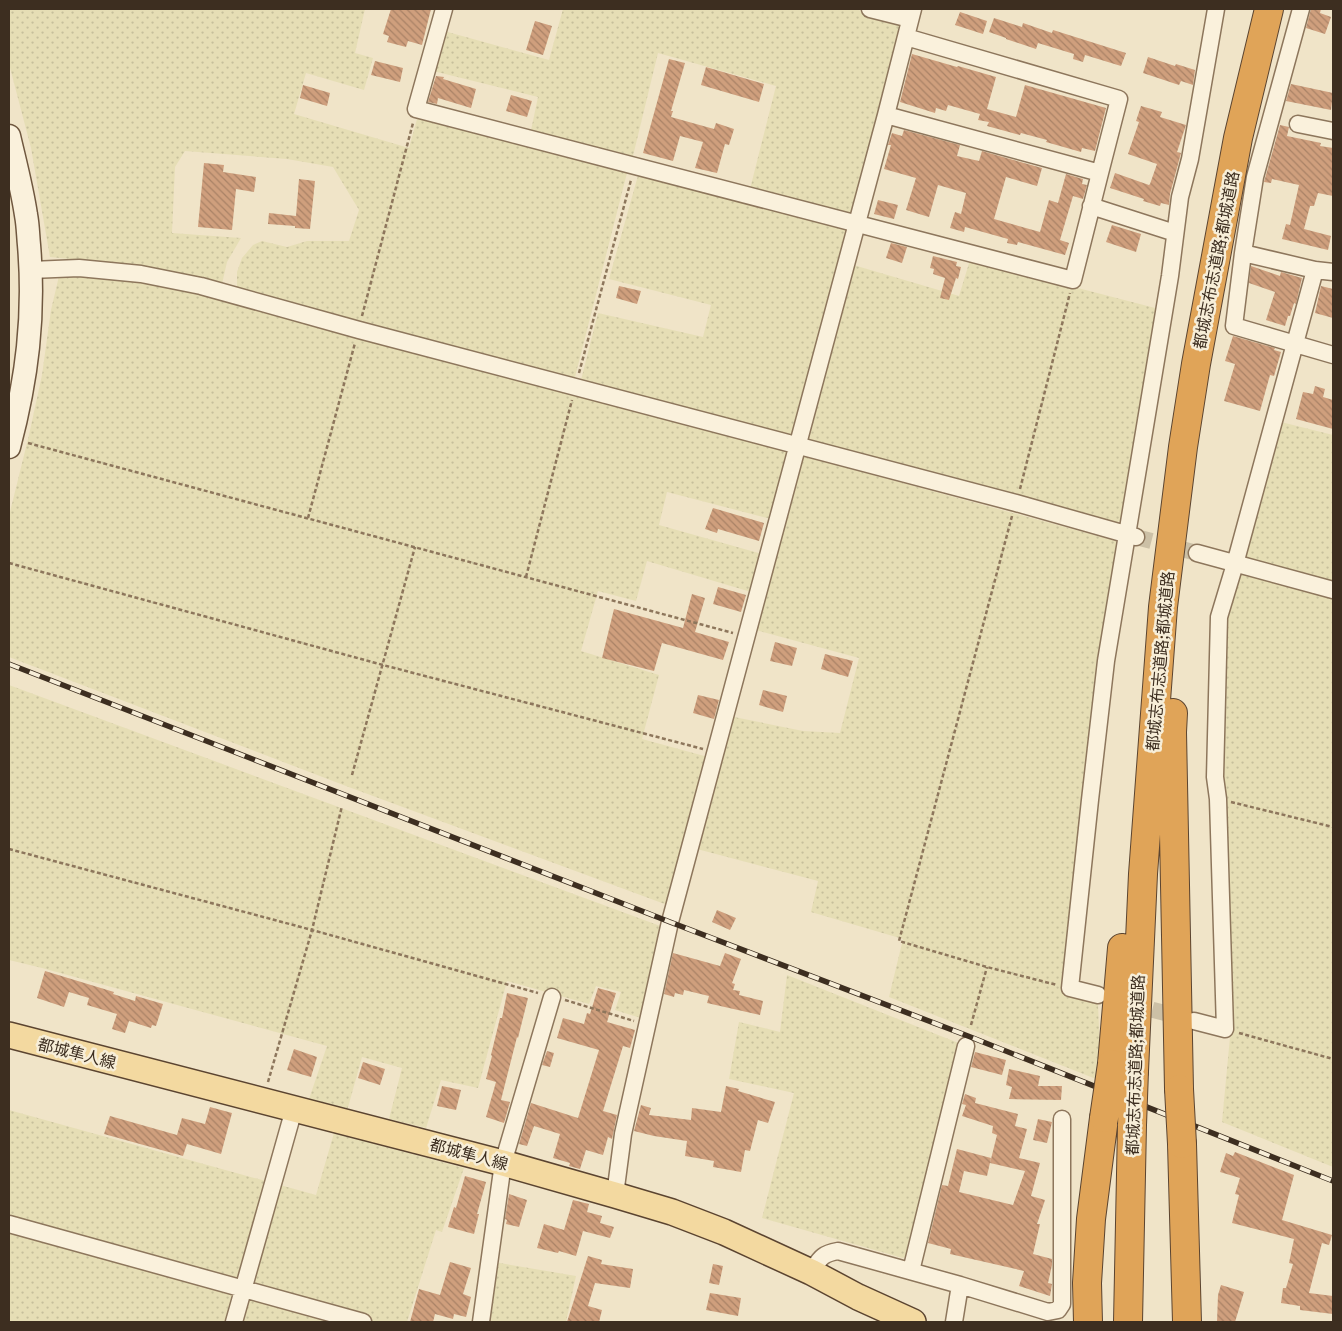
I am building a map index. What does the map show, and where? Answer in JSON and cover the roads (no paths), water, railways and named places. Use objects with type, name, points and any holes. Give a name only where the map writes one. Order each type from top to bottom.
[{"type":"highway","name":"都城志布志道路;都城道路","points":[[1128,1322],[1132,1125],[1123,1067],[1133,826],[1149,799],[1163,608],[1183,447],[1198,354],[1238,138],[1269,9]]},
{"type":"highway","points":[[1183,447],[1180,581],[1172,732],[1179,1089],[1187,1322]]},
{"type":"highway","points":[[1088,1322],[1086,1283],[1104,1118],[1123,1067]]},
{"type":"main road","name":"都城隼人線","points":[[9,1035],[503,1163],[672,1212],[724,1232],[913,1322]]},
{"type":"street","points":[[444,9],[416,109],[1073,280],[1120,99],[906,37]]},
{"type":"street","points":[[615,1195],[623,1134],[670,922],[912,14],[870,9]]},
{"type":"street","points":[[1098,995],[1070,988],[1105,671],[1131,536],[1180,197],[1190,160],[1216,9]]},
{"type":"street","points":[[1301,9],[1256,177],[1243,253],[1234,326],[1333,355]]},
{"type":"street","points":[[886,115],[1100,172]]},
{"type":"street","points":[[1298,124],[1333,131]]},
{"type":"street","points":[[9,136],[13,167],[27,216],[31,270],[30,334],[26,370],[10,442]]},
{"type":"street","points":[[1091,206],[1175,233]]},
{"type":"street","points":[[1243,253],[1315,270],[1333,272]]},
{"type":"street","points":[[31,270],[79,268],[141,274],[200,286],[358,330],[1131,536]]},
{"type":"street","points":[[1194,1021],[1225,1029],[1218,799],[1215,777],[1219,617],[1315,270]]},
{"type":"street","points":[[1197,553],[1333,590]]},
{"type":"street","points":[[481,1322],[503,1163],[552,996]]},
{"type":"street","points":[[911,1271],[966,1046]]},
{"type":"street","points":[[234,1322],[294,1109]]},
{"type":"street","points":[[811,1272],[822,1257],[828,1253],[838,1251],[1048,1312],[1058,1310],[1062,1304],[1062,1119]]},
{"type":"street","points":[[9,1224],[363,1322]]},
{"type":"street","points":[[954,1322],[960,1285]]},
{"type":"tunnel","points":[[1136,537],[1197,553]]},
{"type":"tunnel","points":[[1129,1004],[1185,1018]]},
{"type":"railway","points":[[9,664],[968,1036],[1333,1181]]}]
